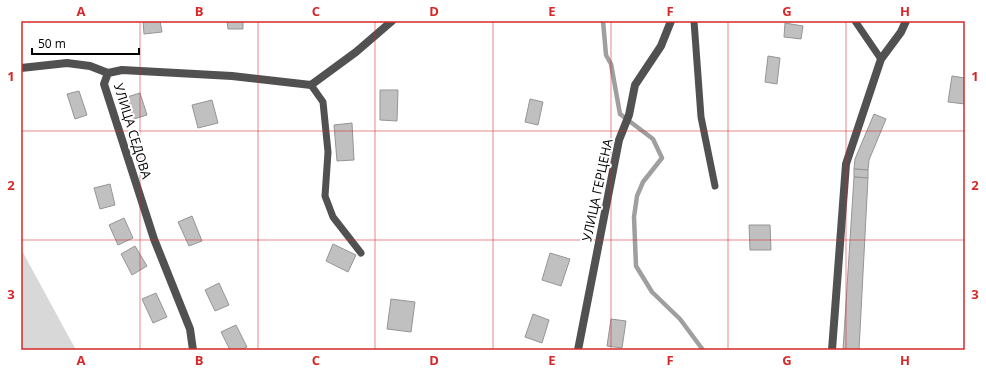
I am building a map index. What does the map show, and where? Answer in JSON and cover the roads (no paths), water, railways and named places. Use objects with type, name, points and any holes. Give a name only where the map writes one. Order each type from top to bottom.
[{"type":"street","points":[[311,85],[356,52],[392,21]]},
{"type":"street","name":"УЛИЦА ГЕРЦЕНА","points":[[578,350],[619,140],[629,115],[636,85],[662,46],[670,21]]},
{"type":"street","points":[[832,350],[846,164],[881,59],[901,32],[906,21]]},
{"type":"street","points":[[21,68],[68,63],[90,66],[108,73]]},
{"type":"street","name":"УЛИЦА СЕДОВА","points":[[193,350],[190,329],[154,239],[104,84],[108,73],[122,70],[216,75],[311,85]]},
{"type":"lane","points":[[694,21],[701,117],[715,186]]},
{"type":"lane","points":[[855,21],[881,59]]},
{"type":"lane","points":[[311,85],[323,102],[328,152],[326,196],[333,216],[361,253]]},
{"type":"waterway","points":[[603,21],[606,55],[611,64],[620,114],[653,139],[662,158],[643,182],[637,196],[634,217],[636,266],[652,292],[680,319],[703,350]]}]
